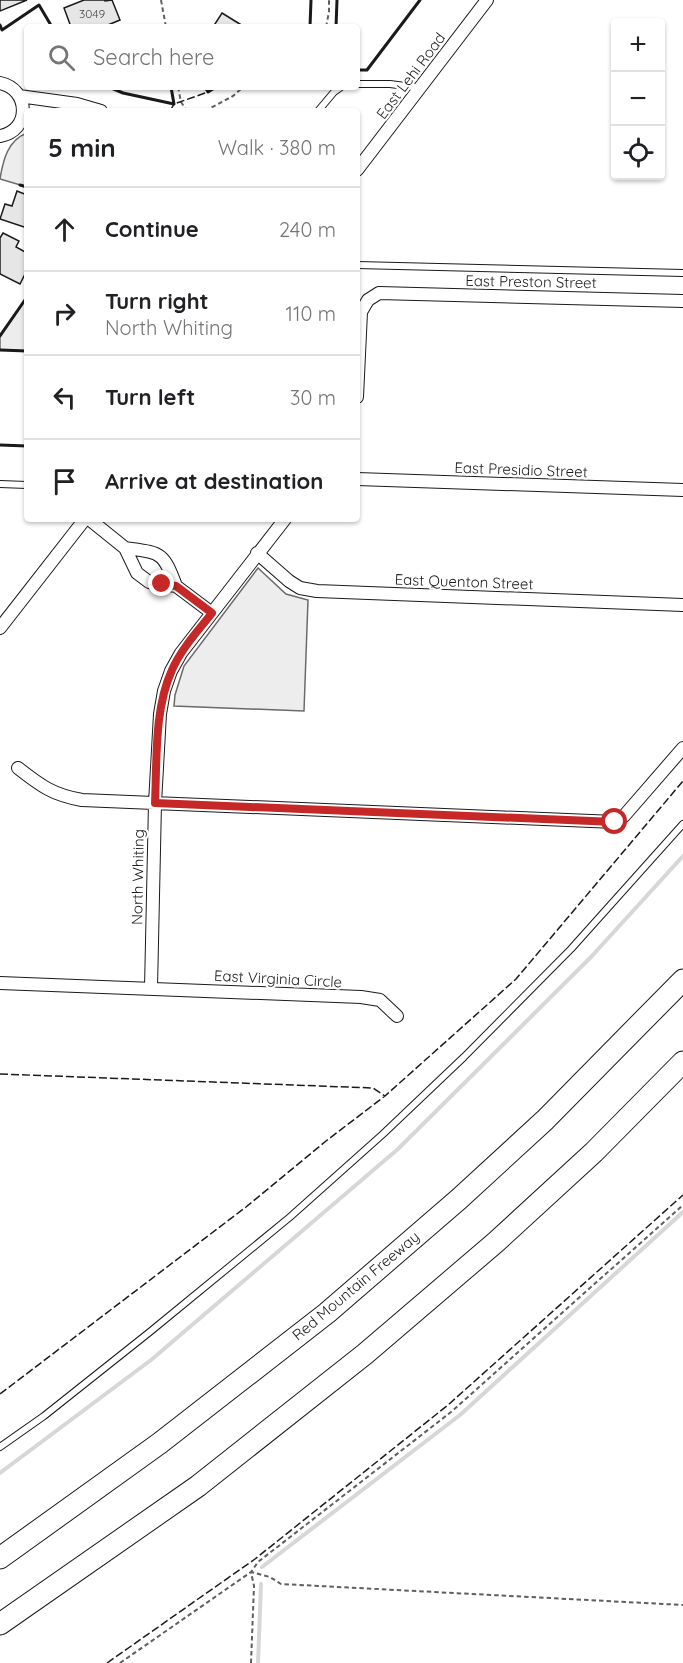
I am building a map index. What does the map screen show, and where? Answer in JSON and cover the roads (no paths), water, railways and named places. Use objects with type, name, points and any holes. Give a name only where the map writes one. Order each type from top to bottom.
[{"type":"highway","name":"Red Mountain Freeway","points":[[0,1558],[160,1443],[327,1313],[459,1199],[545,1120],[683,980]]},
{"type":"highway","points":[[0,1624],[198,1486],[365,1354],[496,1242],[594,1152],[683,1062]]},
{"type":"street","name":"East Lehi Road","points":[[360,166],[488,0]]},
{"type":"street","points":[[0,71],[3,83],[14,89],[20,96],[23,110],[23,124],[2,140]]},
{"type":"street","points":[[20,96],[91,108]]},
{"type":"street","name":"East Preston Street","points":[[360,333],[361,312],[368,300],[379,293],[683,301]]},
{"type":"street","name":"East Presidio Street","points":[[360,479],[683,490]]},
{"type":"street","points":[[0,628],[85,522]]},
{"type":"street","points":[[91,522],[125,548],[137,573],[149,582],[176,586],[212,613]]},
{"type":"street","name":"North Whiting","points":[[151,988],[155,803],[160,714],[164,691],[181,653],[283,522]]},
{"type":"street","points":[[125,548],[155,552],[167,563],[176,586]]},
{"type":"street","name":"East Quenton Street","points":[[257,553],[300,588],[317,591],[683,605]]},
{"type":"street","points":[[18,768],[41,786],[65,797],[82,800],[615,822],[624,816],[683,748]]},
{"type":"street","name":"East Virginia Circle","points":[[0,983],[361,997],[380,1000],[397,1016]]},
{"type":"lane","points":[[360,84],[390,84],[421,88]]},
{"type":"lane","points":[[320,108],[336,90]]},
{"type":"lane","points":[[360,265],[683,273]]},
{"type":"lane","points":[[0,484],[24,485]]},
{"type":"lane","points":[[0,1447],[44,1416],[151,1332],[290,1217],[383,1134],[572,949],[683,824]]},
{"type":"waterway","points":[[0,1473],[151,1360],[398,1149],[591,957],[683,856]]},
{"type":"waterway","points":[[262,1567],[460,1415],[683,1212]]},
{"type":"waterway","points":[[258,1663],[261,1584]]}]
